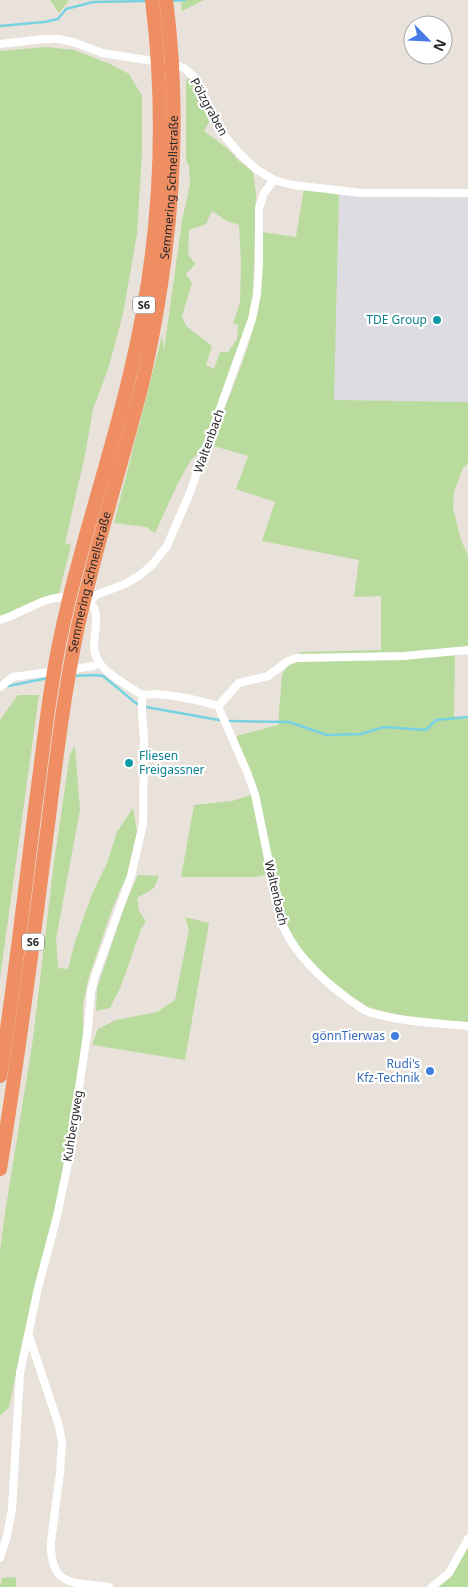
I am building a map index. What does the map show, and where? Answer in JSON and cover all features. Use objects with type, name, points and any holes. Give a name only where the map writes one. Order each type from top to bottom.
[{"type":"highway","name":"Semmering Schnellstraße","points":[[0,1076],[11,1003],[47,713],[62,632],[89,522],[132,366],[148,286],[157,210],[160,106],[157,39],[152,0]]},
{"type":"highway","name":"Semmering Schnellstraße","points":[[0,1169],[25,1006],[62,715],[78,627],[146,370],[162,287],[171,211],[174,137],[174,84],[166,0]]},
{"type":"street","name":"Pölzgraben","points":[[0,44],[59,39],[102,52],[184,68],[194,77],[219,128],[226,138],[256,169],[274,180],[302,186],[362,193],[468,194]]},
{"type":"street","name":"Waltenbach","points":[[90,602],[96,596],[125,584],[152,565],[167,546],[174,532],[224,402],[252,319],[257,294],[259,208],[264,193],[274,180]]},
{"type":"street","points":[[0,620],[57,598],[64,597],[90,602],[96,612],[95,647],[99,662],[114,676],[142,695],[152,694],[218,706],[239,683],[268,676],[288,661],[297,658],[404,656],[468,650]]},
{"type":"street","points":[[0,687],[13,677],[87,668],[99,662]]},
{"type":"street","name":"Kuhbergweg","points":[[0,1558],[7,1536],[12,1509],[20,1373],[67,1168],[95,976],[131,876],[143,824],[144,738],[142,695]]},
{"type":"street","name":"Waltenbach","points":[[218,706],[255,794],[281,921],[286,934],[296,950],[336,990],[364,1010],[403,1019],[468,1026]]},
{"type":"street","points":[[28,1334],[59,1426],[62,1443],[51,1542],[54,1570],[62,1579],[70,1582],[110,1587]]},
{"type":"street","points":[[432,1587],[449,1573],[468,1539]]},
{"type":"shaded area","points":[[339,195],[468,199],[468,402],[334,400]]},
{"type":"green space","points":[[50,0],[69,0],[59,13]]},
{"type":"green space","points":[[181,0],[204,0],[182,11]]},
{"type":"green space","points":[[46,47],[74,50],[110,64],[129,74],[142,96],[142,153],[137,234],[123,314],[108,369],[93,409],[85,455],[65,543],[71,545],[59,593],[0,617],[0,51]]},
{"type":"green space","points":[[191,78],[209,112],[210,120],[204,131],[228,149],[253,172],[256,193],[253,300],[240,350],[204,448],[191,460],[155,533],[146,527],[114,523],[162,336],[164,350],[182,221],[190,184],[189,166],[186,160],[186,80]],"holes":[[[212,211],[227,221],[239,225],[241,262],[240,303],[233,323],[238,325],[237,339],[228,352],[220,352],[214,369],[206,365],[212,346],[186,326],[182,316],[192,283],[186,274],[195,264],[188,254],[189,230],[206,224]]]},
{"type":"green space","points":[[304,188],[339,195],[334,400],[468,402],[468,463],[463,468],[454,493],[453,508],[461,540],[468,556],[468,646],[411,652],[301,655],[300,652],[381,650],[381,596],[354,597],[359,560],[262,541],[275,502],[236,489],[248,456],[210,445],[254,326],[261,290],[262,232],[296,237]]},
{"type":"green space","points":[[455,655],[454,718],[468,719],[468,1023],[407,1016],[368,1007],[327,978],[300,948],[284,921],[258,793],[236,736],[278,725],[282,675],[288,665],[296,661],[399,659]]},
{"type":"green space","points":[[18,695],[39,695],[0,978],[0,720]]},
{"type":"green space","points":[[75,746],[80,810],[56,939],[58,968],[68,969],[75,942],[92,894],[107,863],[117,832],[133,808],[137,832],[127,875],[112,909],[88,980],[83,1004],[83,1042],[54,1215],[21,1349],[9,1407],[0,1416],[0,1251],[33,1039],[54,862],[70,754]]},
{"type":"green space","points":[[251,795],[267,875],[254,877],[181,877],[194,805],[232,801]]},
{"type":"green space","points":[[138,875],[159,876],[154,888],[137,898],[139,911],[146,921],[141,929],[121,986],[110,1008],[96,1011],[97,988],[125,905]]},
{"type":"green space","points":[[185,917],[209,923],[185,1060],[92,1045],[98,1029],[116,1020],[157,1012],[175,1000],[189,930]]},
{"type":"green space","points":[[468,1545],[468,1587],[437,1587],[450,1578]]},
{"type":"green space","points":[[2,1578],[16,1578],[16,1587],[0,1587]]},
{"type":"waterway","points":[[170,1],[185,0]]},
{"type":"waterway","points":[[0,26],[58,19],[66,9],[93,2],[147,1]]},
{"type":"waterway","points":[[73,676],[103,676],[137,704]]},
{"type":"waterway","points":[[8,686],[48,678]]},
{"type":"waterway","points":[[146,707],[219,720]]},
{"type":"waterway","points":[[230,721],[289,722],[327,735],[361,734],[384,727],[426,730],[436,720],[468,717]]},
{"type":"place","name":"TDE Group","points":[[437,320]]},
{"type":"place","name":"Fliesen Freigassner","points":[[129,763]]},
{"type":"place","name":"gönnTierwas","points":[[395,1036]]},
{"type":"place","name":"Rudi's Kfz-Technik","points":[[430,1071]]}]
